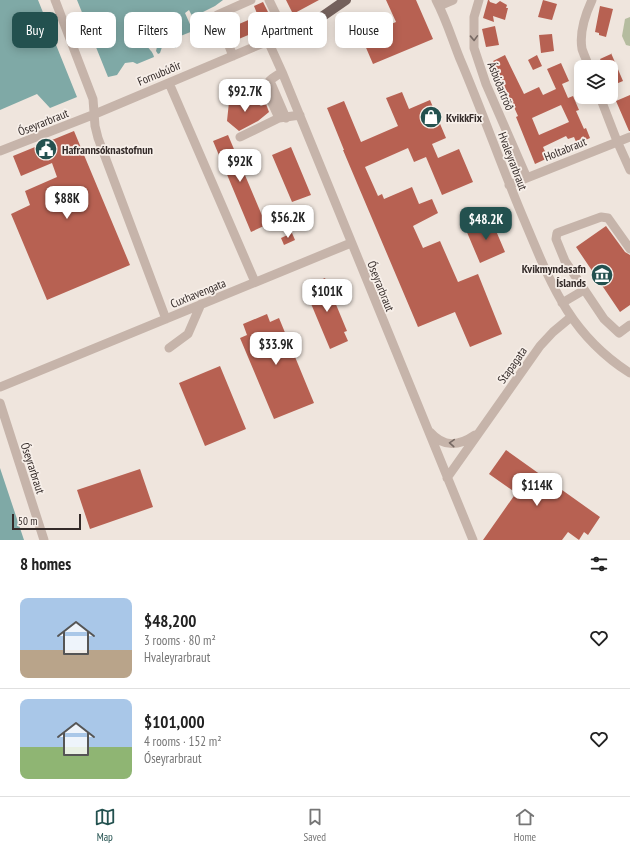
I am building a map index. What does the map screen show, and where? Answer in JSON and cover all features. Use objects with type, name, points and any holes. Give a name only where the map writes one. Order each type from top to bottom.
[{"type":"main road","name":"Fornubúðir","points":[[327,13],[346,0]]},
{"type":"street","points":[[55,0],[93,99],[95,126],[98,138],[166,318]]},
{"type":"street","points":[[233,56],[217,15],[251,0]]},
{"type":"street","points":[[269,0],[275,12]]},
{"type":"street","points":[[437,3],[453,0]]},
{"type":"street","name":"Ásbúðartröð","points":[[479,0],[474,17],[474,48],[486,84],[527,178]]},
{"type":"street","points":[[586,60],[582,49],[582,38],[586,15],[592,0]]},
{"type":"street","name":"Hvaleyrarbraut","points":[[437,3],[468,76],[509,185],[547,276],[562,303],[582,333],[620,367],[630,373]]},
{"type":"street","name":"Fornubúðir","points":[[94,114],[253,48]]},
{"type":"street","name":"Óseyrarbraut","points":[[271,48],[300,115],[473,540]]},
{"type":"street","points":[[282,72],[266,85],[266,90],[283,118]]},
{"type":"street","points":[[169,83],[255,282]]},
{"type":"street","points":[[603,104],[630,170]]},
{"type":"street","name":"Óseyrarbraut","points":[[0,151],[94,114]]},
{"type":"street","points":[[240,137],[283,118],[300,115]]},
{"type":"street","name":"Holtabraut","points":[[509,185],[630,136]]},
{"type":"street","points":[[630,249],[608,218],[601,217],[557,233],[556,239],[566,261],[604,320],[619,333],[630,325]]},
{"type":"street","name":"Cuxhavengata","points":[[0,387],[351,243]]},
{"type":"street","points":[[562,303],[584,290]]},
{"type":"street","points":[[169,348],[188,334],[201,304]]},
{"type":"street","name":"Stapagata","points":[[448,478],[542,343],[571,317]]},
{"type":"street","name":"Óseyrarbraut","points":[[0,403],[44,540]]},
{"type":"street","name":"Stapagata","points":[[427,428],[435,438],[449,444],[462,443],[479,432]]},
{"type":"green space","points":[[630,17],[630,46],[626,45],[622,36],[625,19]]},
{"type":"water","points":[[0,0],[38,0],[43,12],[12,12],[12,48],[57,48],[77,97],[50,108],[37,94],[0,110]]},
{"type":"water","points":[[77,0],[223,0],[203,12],[190,12],[189,10],[185,13],[190,24],[190,32],[182,35],[182,12],[124,12],[124,48],[149,48],[154,57],[137,64],[133,62],[125,63],[117,75],[108,77],[96,48],[116,48],[116,12],[82,12]]},
{"type":"water","points":[[157,48],[162,48],[160,53],[158,54],[156,51]]},
{"type":"water","points":[[0,468],[24,540],[0,540]]},
{"type":"building","points":[[286,0],[319,0],[297,12],[292,12]]},
{"type":"building","points":[[386,0],[416,0],[433,39],[373,64],[366,48],[393,48],[393,23],[396,22],[393,12],[391,12]]},
{"type":"building","points":[[488,0],[496,4],[500,1],[507,5],[506,8],[508,8],[505,20],[493,16],[494,22],[483,18]]},
{"type":"building","points":[[543,0],[557,4],[552,20],[538,17]]},
{"type":"building","points":[[263,2],[268,12],[256,12],[254,6]]},
{"type":"building","points":[[600,6],[613,9],[606,37],[595,32]]},
{"type":"building","points":[[248,20],[248,35],[240,38],[240,24]]},
{"type":"building","points":[[495,26],[499,45],[486,47],[482,29]]},
{"type":"building","points":[[552,34],[554,51],[541,53],[539,35]]},
{"type":"building","points":[[611,54],[614,60],[600,60],[600,59]]},
{"type":"building","points":[[505,55],[524,94],[539,87],[543,95],[556,89],[547,69],[561,63],[569,81],[562,84],[568,98],[573,96],[574,104],[576,104],[579,110],[576,111],[590,138],[577,144],[574,137],[568,139],[566,136],[543,147],[548,158],[535,164],[516,117],[518,116],[493,61]],"holes":[[[561,105],[569,122],[539,135],[532,118]]]},
{"type":"building","points":[[537,55],[542,66],[533,70],[528,60]]},
{"type":"building","points":[[618,69],[623,81],[618,83]]},
{"type":"building","points":[[402,92],[409,109],[430,100],[446,138],[432,144],[438,158],[459,149],[473,182],[442,195],[426,157],[414,162],[408,148],[365,167],[378,196],[382,194],[384,199],[412,187],[419,204],[432,199],[438,213],[413,226],[423,248],[440,241],[458,282],[478,274],[502,334],[470,347],[455,312],[418,327],[343,150],[327,108],[344,101],[361,142],[398,126],[386,98]]},
{"type":"building","points":[[245,95],[261,106],[266,104],[269,112],[258,121],[239,131],[227,121],[229,102]]},
{"type":"building","points":[[630,95],[630,131],[617,104],[618,100]]},
{"type":"building","points":[[74,131],[130,265],[47,300],[11,214],[30,205],[25,191],[57,177],[52,163],[21,176],[13,156]]},
{"type":"building","points":[[228,135],[266,225],[251,232],[213,141]]},
{"type":"building","points":[[291,147],[311,195],[292,202],[272,155]]},
{"type":"building","points":[[491,219],[505,252],[480,263],[466,230]]},
{"type":"building","points":[[606,226],[625,252],[630,255],[630,305],[620,312],[576,247]]},
{"type":"building","points":[[292,233],[295,240],[284,245],[281,238]]},
{"type":"building","points":[[325,278],[347,331],[344,332],[348,341],[330,349],[304,287]]},
{"type":"building","points":[[267,314],[270,322],[279,318],[314,403],[274,419],[240,338],[247,335],[243,324]]},
{"type":"building","points":[[220,366],[246,429],[205,446],[179,383]]},
{"type":"building","points":[[506,450],[600,517],[588,535],[584,532],[579,540],[568,532],[562,540],[483,540],[516,493],[489,474]]},
{"type":"building","points":[[140,469],[153,507],[90,529],[77,490]]},
{"type":"place","name":"KvikkFix","points":[[431,117]]},
{"type":"place","name":"Hafrannsóknastofnun","points":[[46,149]]},
{"type":"place","name":"Kvikmyndasafn Íslands","points":[[602,275]]}]
